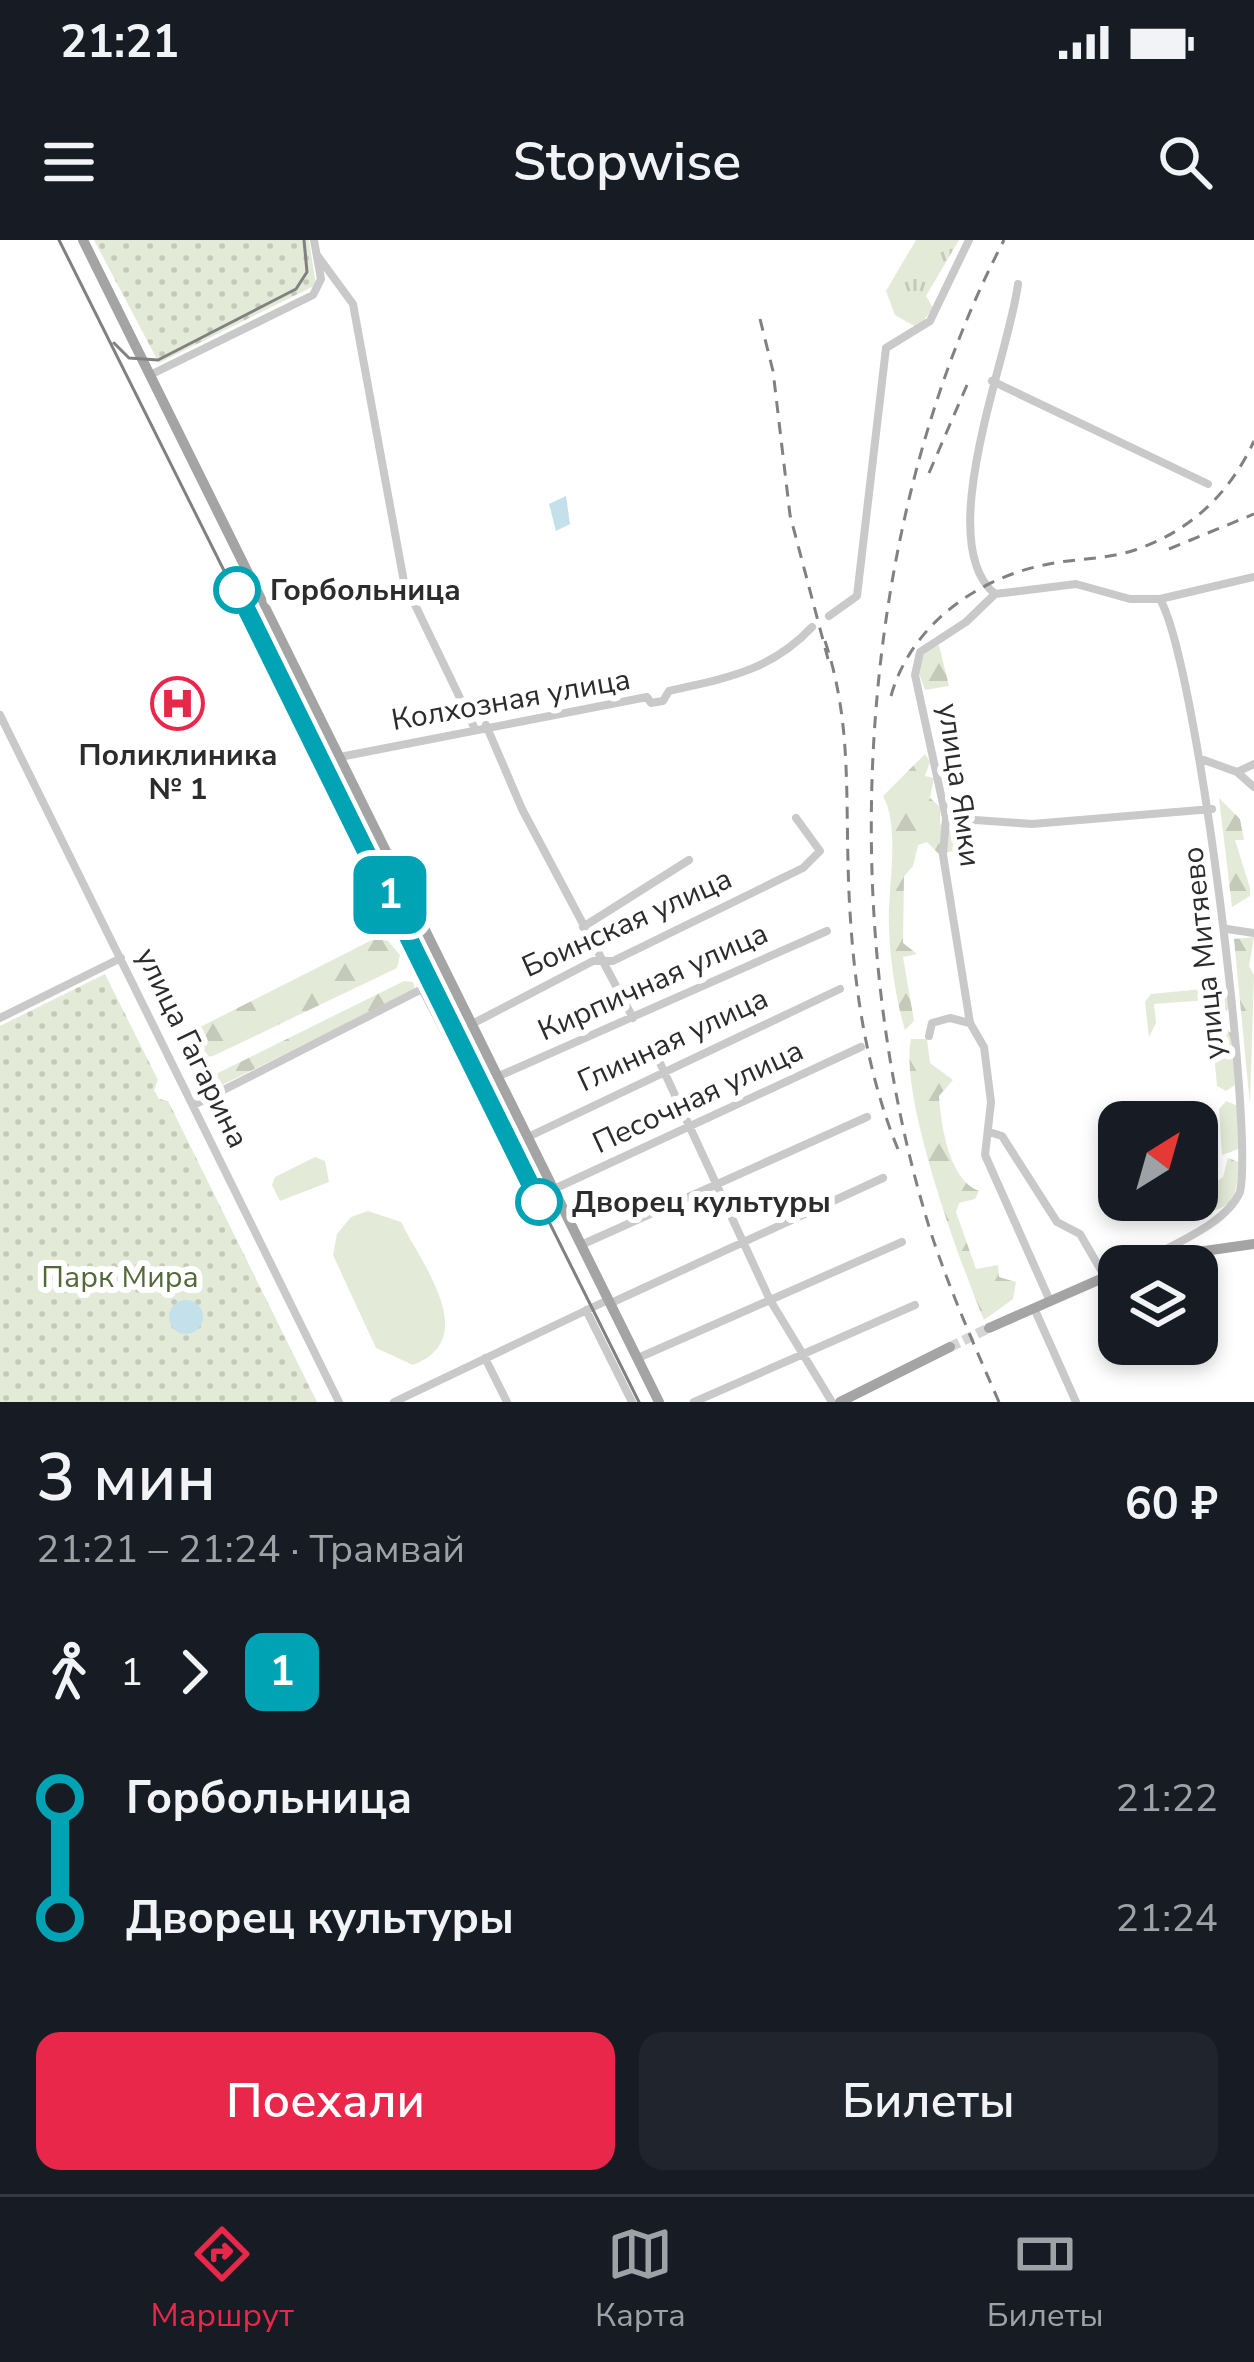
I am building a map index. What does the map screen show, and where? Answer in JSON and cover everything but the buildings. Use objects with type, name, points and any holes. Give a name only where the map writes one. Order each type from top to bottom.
[{"type":"main road","points":[[82,240],[659,1402]]},
{"type":"main road","points":[[1218,1249],[1254,1244]]},
{"type":"main road","points":[[989,1328],[1098,1280]]},
{"type":"main road","points":[[836,1402],[950,1347]]},
{"type":"street","points":[[150,375],[313,295],[321,279],[314,240]]},
{"type":"street","points":[[830,616],[857,596],[886,348],[916,332],[937,311],[968,240]]},
{"type":"street","points":[[317,256],[353,304],[404,582],[474,727]]},
{"type":"street","points":[[1018,284],[982,418],[972,561],[976,575],[995,594],[1076,584],[1130,599],[1160,599],[1254,578]]},
{"type":"street","points":[[992,381],[1208,484]]},
{"type":"street","name":"улица Ямки","points":[[995,594],[966,622],[920,652],[914,664],[946,818],[943,855],[970,1023],[984,1047],[989,1132],[983,1139],[985,1156],[1050,1301]]},
{"type":"street","name":"улица Митяево","points":[[1160,599],[1183,662],[1212,809],[1249,1110],[1250,1176],[1220,1215],[1170,1245]]},
{"type":"street","name":"Колхозная улица","points":[[340,757],[474,727],[647,697],[651,703],[663,701],[669,692],[754,672],[793,647],[812,626]]},
{"type":"street","name":"улица Гагарина","points":[[0,716],[339,1402]]},
{"type":"street","points":[[486,725],[583,927],[633,1018]]},
{"type":"street","points":[[1204,760],[1237,772],[1254,787]]},
{"type":"street","points":[[1237,772],[1254,764]]},
{"type":"street","points":[[946,818],[1032,824],[1212,809]]},
{"type":"street","name":"Боинская улица","points":[[473,1024],[592,961],[613,961],[803,868],[820,851],[796,818]]},
{"type":"street","points":[[583,927],[689,860]]},
{"type":"street","points":[[1227,928],[1254,934]]},
{"type":"street","name":"Кирпичная улица","points":[[499,1076],[827,931]]},
{"type":"street","points":[[0,1018],[121,958]]},
{"type":"street","points":[[194,1105],[422,989],[447,1037],[473,1024]]},
{"type":"street","name":"Глинная улица","points":[[528,1136],[840,989]]},
{"type":"street","points":[[929,1036],[932,1023],[940,1020],[970,1023]]},
{"type":"street","name":"Песочная улица","points":[[554,1189],[861,1048]]},
{"type":"street","points":[[655,1052],[770,1300],[836,1402]]},
{"type":"street","points":[[581,1245],[867,1117]]},
{"type":"street","points":[[989,1132],[1001,1136],[1057,1222],[1079,1234],[1098,1265]]},
{"type":"street","points":[[394,1402],[586,1310],[883,1178]]},
{"type":"street","points":[[638,1358],[902,1242]]},
{"type":"street","points":[[694,1402],[915,1305]]},
{"type":"street","points":[[1034,1308],[1076,1402]]},
{"type":"street","points":[[586,1310],[632,1402]]},
{"type":"street","points":[[485,1358],[507,1402]]},
{"type":"green space","points":[[94,240],[309,240],[316,285],[159,363]]},
{"type":"green space","points":[[916,240],[959,240],[926,296],[933,308],[918,328],[895,315],[886,291]]},
{"type":"green space","points":[[939,645],[949,686],[925,690],[916,666],[924,650]]},
{"type":"green space","points":[[925,754],[930,762],[925,776],[934,778],[930,798],[940,807],[940,824],[957,834],[953,851],[939,854],[927,842],[918,845],[913,866],[904,876],[903,943],[917,954],[903,957],[914,1021],[905,1030],[891,953],[892,842],[883,796]]},
{"type":"green space","points":[[1219,798],[1240,819],[1244,840],[1235,840],[1250,888],[1250,896],[1232,907]]},
{"type":"green space","points":[[1254,937],[1249,966],[1254,975],[1250,1105],[1234,939]]},
{"type":"green space","points":[[376,938],[388,941],[400,955],[397,968],[213,1056],[189,1060],[182,1030],[202,1026]]},
{"type":"green space","name":"Парк Мира","points":[[105,974],[158,1080],[154,1090],[159,1099],[168,1101],[317,1402],[0,1402],[0,1026]]},
{"type":"green space","points":[[404,981],[413,982],[415,990],[208,1092],[203,1087],[210,1077]]},
{"type":"green space","points":[[1223,987],[1232,996],[1228,1010],[1217,1017],[1211,1015],[1208,1000],[1154,1004],[1156,1023],[1149,1037],[1145,1002],[1151,994]]},
{"type":"green space","points":[[1223,1025],[1232,1034],[1235,1085],[1226,1091],[1217,1086],[1212,1032]]},
{"type":"green space","points":[[458,1036],[497,1118],[486,1124],[450,1053]]},
{"type":"green space","points":[[911,1039],[927,1039],[930,1063],[953,1080],[939,1096],[940,1108],[954,1164],[960,1176],[979,1191],[975,1199],[959,1203],[956,1212],[976,1269],[998,1265],[999,1277],[1016,1282],[1013,1299],[984,1320],[922,1138],[910,1065]]},
{"type":"green space","points":[[1226,1101],[1238,1106],[1241,1148],[1222,1155],[1219,1109]]},
{"type":"green space","points":[[315,1157],[325,1161],[329,1182],[280,1201],[272,1185],[275,1177]]},
{"type":"green space","points":[[1228,1158],[1239,1162],[1234,1194],[1218,1209],[1218,1181]]},
{"type":"green space","points":[[368,1211],[401,1222],[441,1300],[443,1338],[433,1353],[413,1365],[376,1348],[333,1255],[337,1234],[351,1217]]},
{"type":"water","points":[[566,496],[570,524],[556,531],[549,504]]},
{"type":"water","points":[[186,1300],[198,1305],[203,1317],[198,1329],[186,1334],[174,1329],[169,1317],[174,1305]]},
{"type":"tunnel","points":[[950,1347],[989,1328]]},
{"type":"tram line","points":[[59,240],[639,1402]]},
{"type":"tram line","points":[[114,343],[129,358],[158,360],[296,289],[307,272],[304,240]]},
{"type":"tram line","name":"1","points":[[237,590],[539,1202]]},
{"type":"railway","points":[[999,1402],[938,1255],[900,1114],[880,988],[872,859],[874,729],[889,600],[915,474],[954,353],[1004,240]]},
{"type":"railway","points":[[760,319],[773,371],[790,515],[828,659]]},
{"type":"railway","points":[[929,473],[967,385]]},
{"type":"railway","points":[[891,696],[913,648],[970,594],[1018,572],[1124,553],[1174,532],[1221,493],[1254,441]]},
{"type":"railway","points":[[1169,549],[1254,514]]},
{"type":"railway","points":[[825,641],[843,723],[855,973],[867,1048],[900,1154]]},
{"type":"place","name":"Горбольница","points":[[237,590]]},
{"type":"place","name":"Поликлиника № 1","points":[[178,703]]},
{"type":"place","name":"Дворец культуры","points":[[539,1202]]}]
